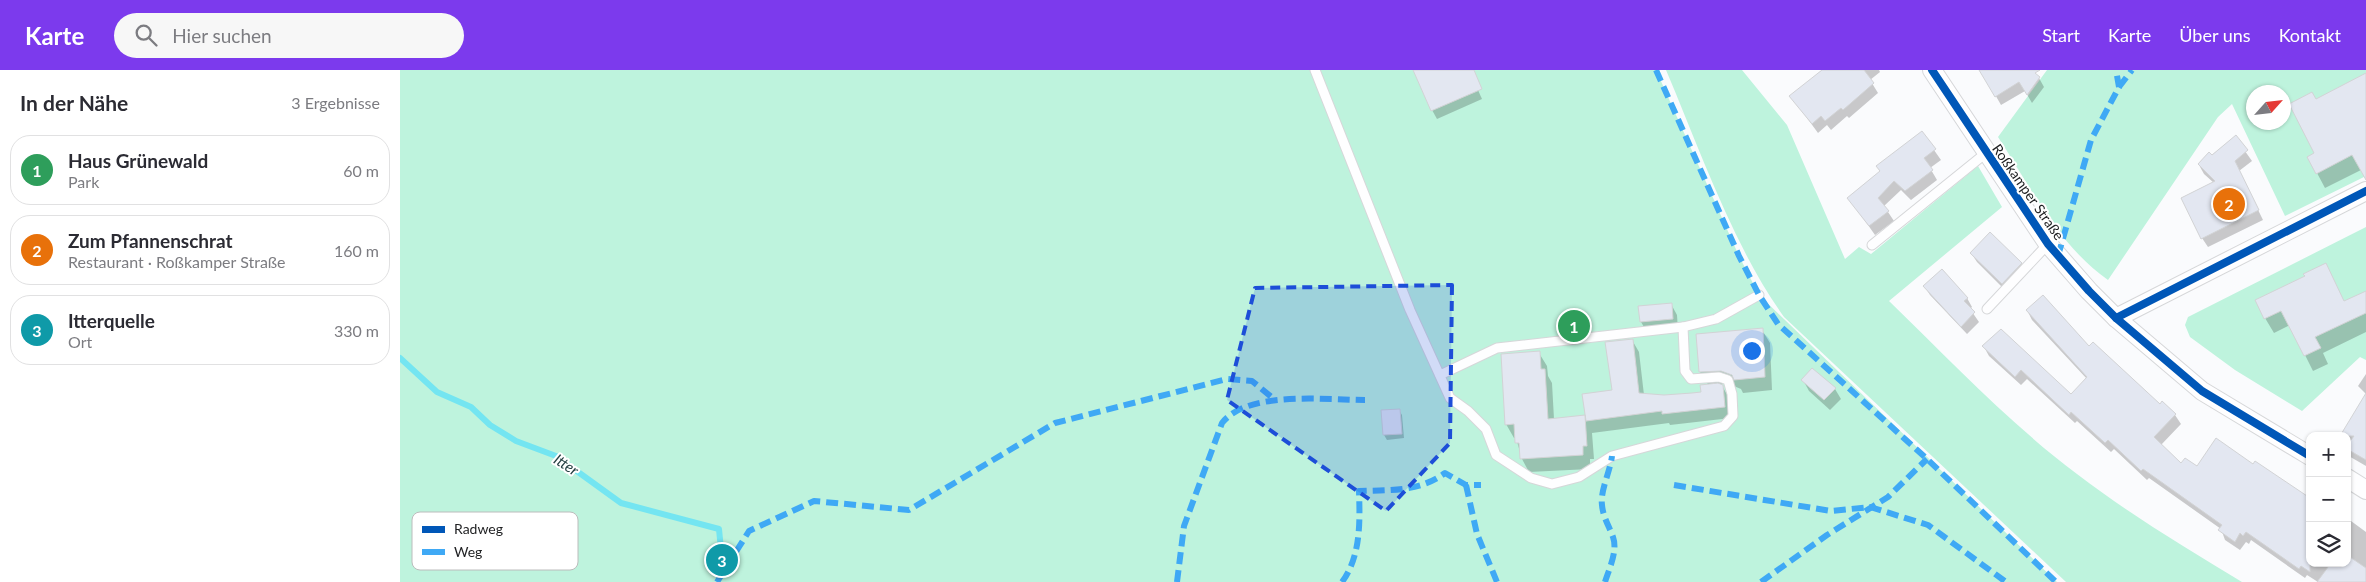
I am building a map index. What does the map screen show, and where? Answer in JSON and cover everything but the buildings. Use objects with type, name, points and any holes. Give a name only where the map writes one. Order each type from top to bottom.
[{"type":"street","name":"Roßkamper Straße","points":[[1932,70],[2048,244],[2116,318],[2202,391],[2306,454]]},
{"type":"street","points":[[2116,318],[2366,191]]},
{"type":"street","points":[[2351,481],[2366,490]]},
{"type":"lane","points":[[1315,70],[1410,310],[1450,398],[1468,411],[1486,429],[1496,455],[1531,478],[1552,484],[1579,477],[1612,456],[1724,426],[1733,416],[1732,394],[1728,380],[1719,377],[1691,379],[1685,371],[1682,327]]},
{"type":"lane","name":"Roßkamper Straße","points":[[1872,245],[1986,153]]},
{"type":"lane","points":[[1987,309],[2048,244]]},
{"type":"lane","points":[[1440,375],[1497,348],[1682,327],[1716,319],[1759,295]]},
{"type":"highlighted area","points":[[1452,285],[1450,443],[1386,511],[1227,400],[1255,288]]},
{"type":"green space","points":[[400,70],[1656,70],[1739,256],[1759,295],[2057,582],[400,582]]},
{"type":"green space","points":[[1666,70],[1742,70],[1787,125],[1845,259],[1859,247],[1871,254],[1978,166],[2002,207],[1889,301],[1980,390],[2052,454],[2137,517],[2242,582],[2066,582],[1784,317],[1749,261],[1734,230]]},
{"type":"green space","points":[[2047,70],[2366,70],[2366,176],[2285,216],[2232,104],[2218,117],[2108,280],[2091,266],[2060,233],[1998,137]]},
{"type":"green space","points":[[2366,227],[2366,360],[2360,357],[2302,411],[2235,370],[2190,337],[2185,325],[2188,317]]},
{"type":"waterway","name":"Itter","points":[[400,358],[437,392],[471,407],[490,425],[516,441],[556,456],[621,503],[719,529],[722,560]]},
{"type":"marked path","points":[[1656,70],[1739,256],[1759,295],[1778,324],[1927,459],[2056,582]]},
{"type":"marked path","points":[[2058,256],[2091,140],[2119,87],[2116,70]]},
{"type":"marked path","points":[[2119,87],[2132,70]]},
{"type":"marked path","points":[[717,582],[749,531],[814,501],[909,510],[1055,423],[1227,379],[1252,381],[1274,399]]},
{"type":"marked path","points":[[1177,582],[1184,526],[1222,423],[1234,413],[1250,405],[1268,401],[1289,399],[1365,400]]},
{"type":"marked path","points":[[1605,582],[1612,560],[1614,542],[1604,514],[1602,500],[1612,456]]},
{"type":"marked path","points":[[1761,582],[1827,535],[1888,497],[1927,459]]},
{"type":"marked path","points":[[1342,582],[1353,561],[1356,550],[1359,527],[1359,491],[1415,487],[1425,484],[1445,473],[1466,485],[1481,485]]},
{"type":"marked path","points":[[1466,485],[1477,534],[1497,582]]},
{"type":"marked path","points":[[1674,485],[1831,511],[1870,507],[1928,525],[2006,582]]},
{"type":"cycle path","points":[[1932,70],[2048,244],[2089,291],[2116,318],[2202,391],[2306,454]]},
{"type":"cycle path","points":[[2116,318],[2366,191]]},
{"type":"place","name":"Zum Pfannenschrat","points":[[2229,204]]},
{"type":"place","name":"Haus Grünewald","points":[[1574,326]]},
{"type":"place","name":"Itterquelle","points":[[722,560]]}]
